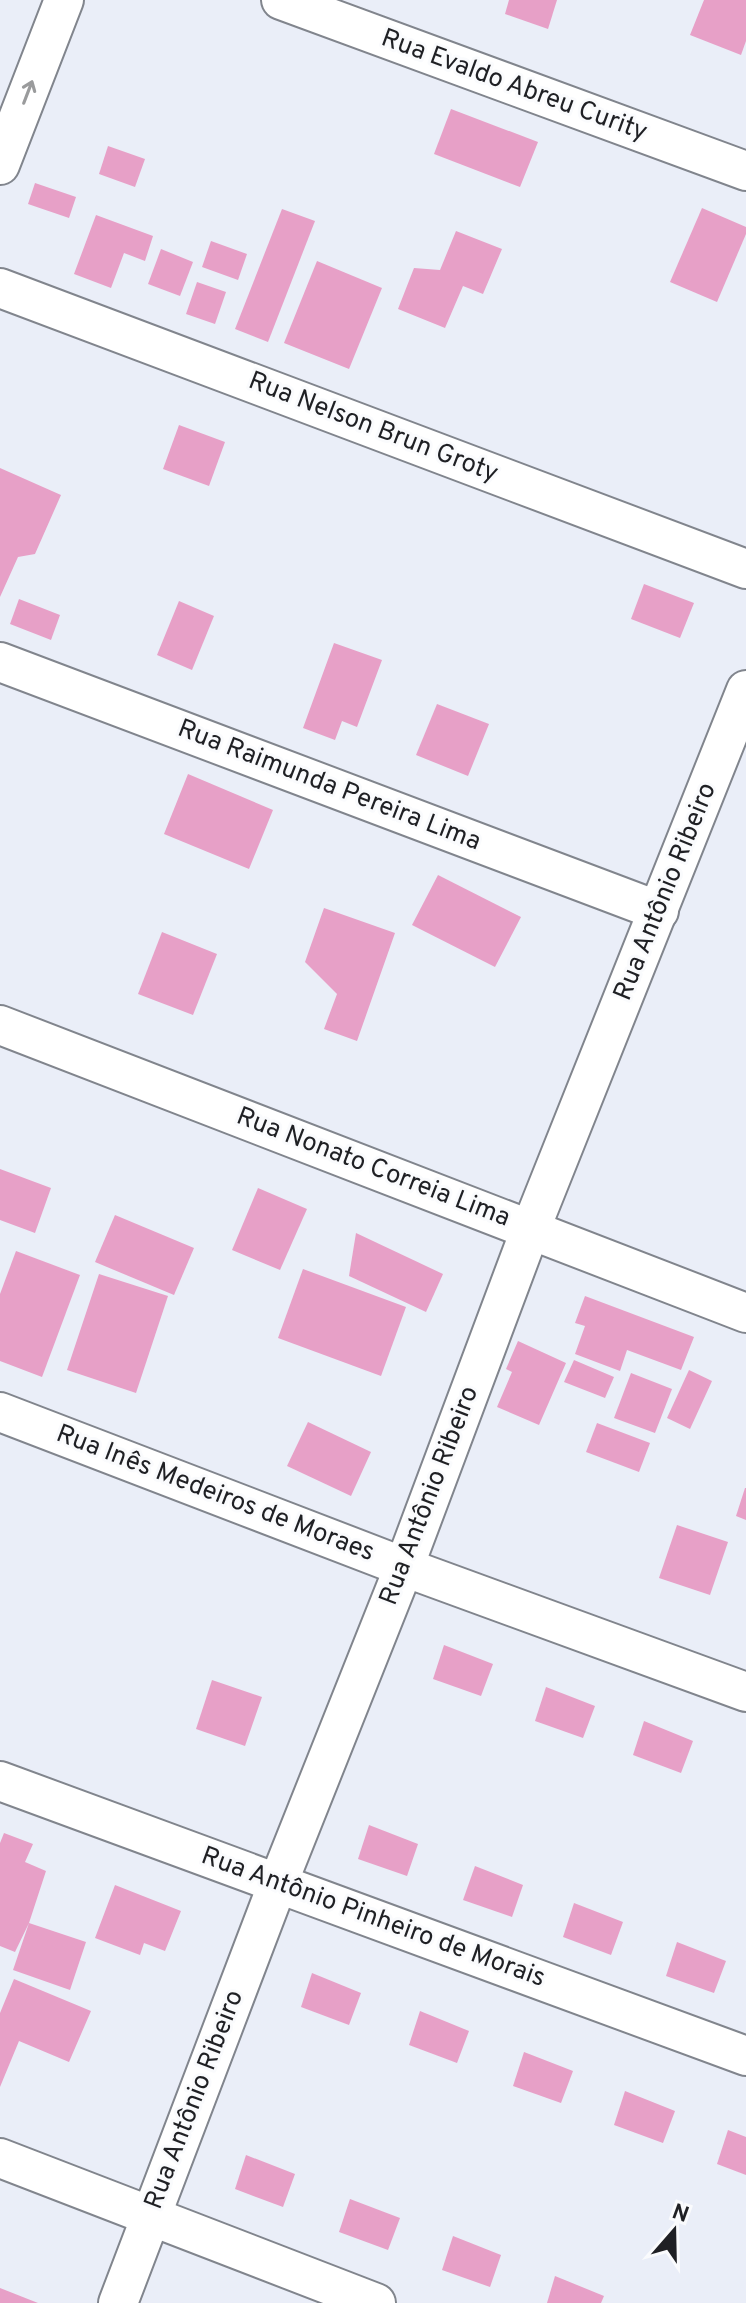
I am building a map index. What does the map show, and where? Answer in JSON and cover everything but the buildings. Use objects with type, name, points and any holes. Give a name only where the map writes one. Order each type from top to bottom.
[{"type":"street","points":[[0,165],[64,0]]},
{"type":"street","name":"Rua Evaldo Abreu Curity","points":[[281,0],[746,171]]},
{"type":"street","name":"Rua Nelson Brun Groty","points":[[0,288],[746,569]]},
{"type":"street","name":"Rua Raimunda Pereira Lima","points":[[0,662],[659,911]]},
{"type":"street","name":"Rua Antônio Ribeiro","points":[[118,2303],[278,1883],[404,1567],[531,1228],[746,690]]},
{"type":"street","name":"Rua Nonato Correia Lima","points":[[0,1025],[746,1313]]},
{"type":"street","name":"Rua Inês Medeiros de Moraes","points":[[0,1412],[404,1567],[746,1692]]},
{"type":"street","name":"Rua Antônio Pinheiro de Morais","points":[[0,1781],[746,2056]]},
{"type":"street","points":[[0,2158],[376,2303]]}]
